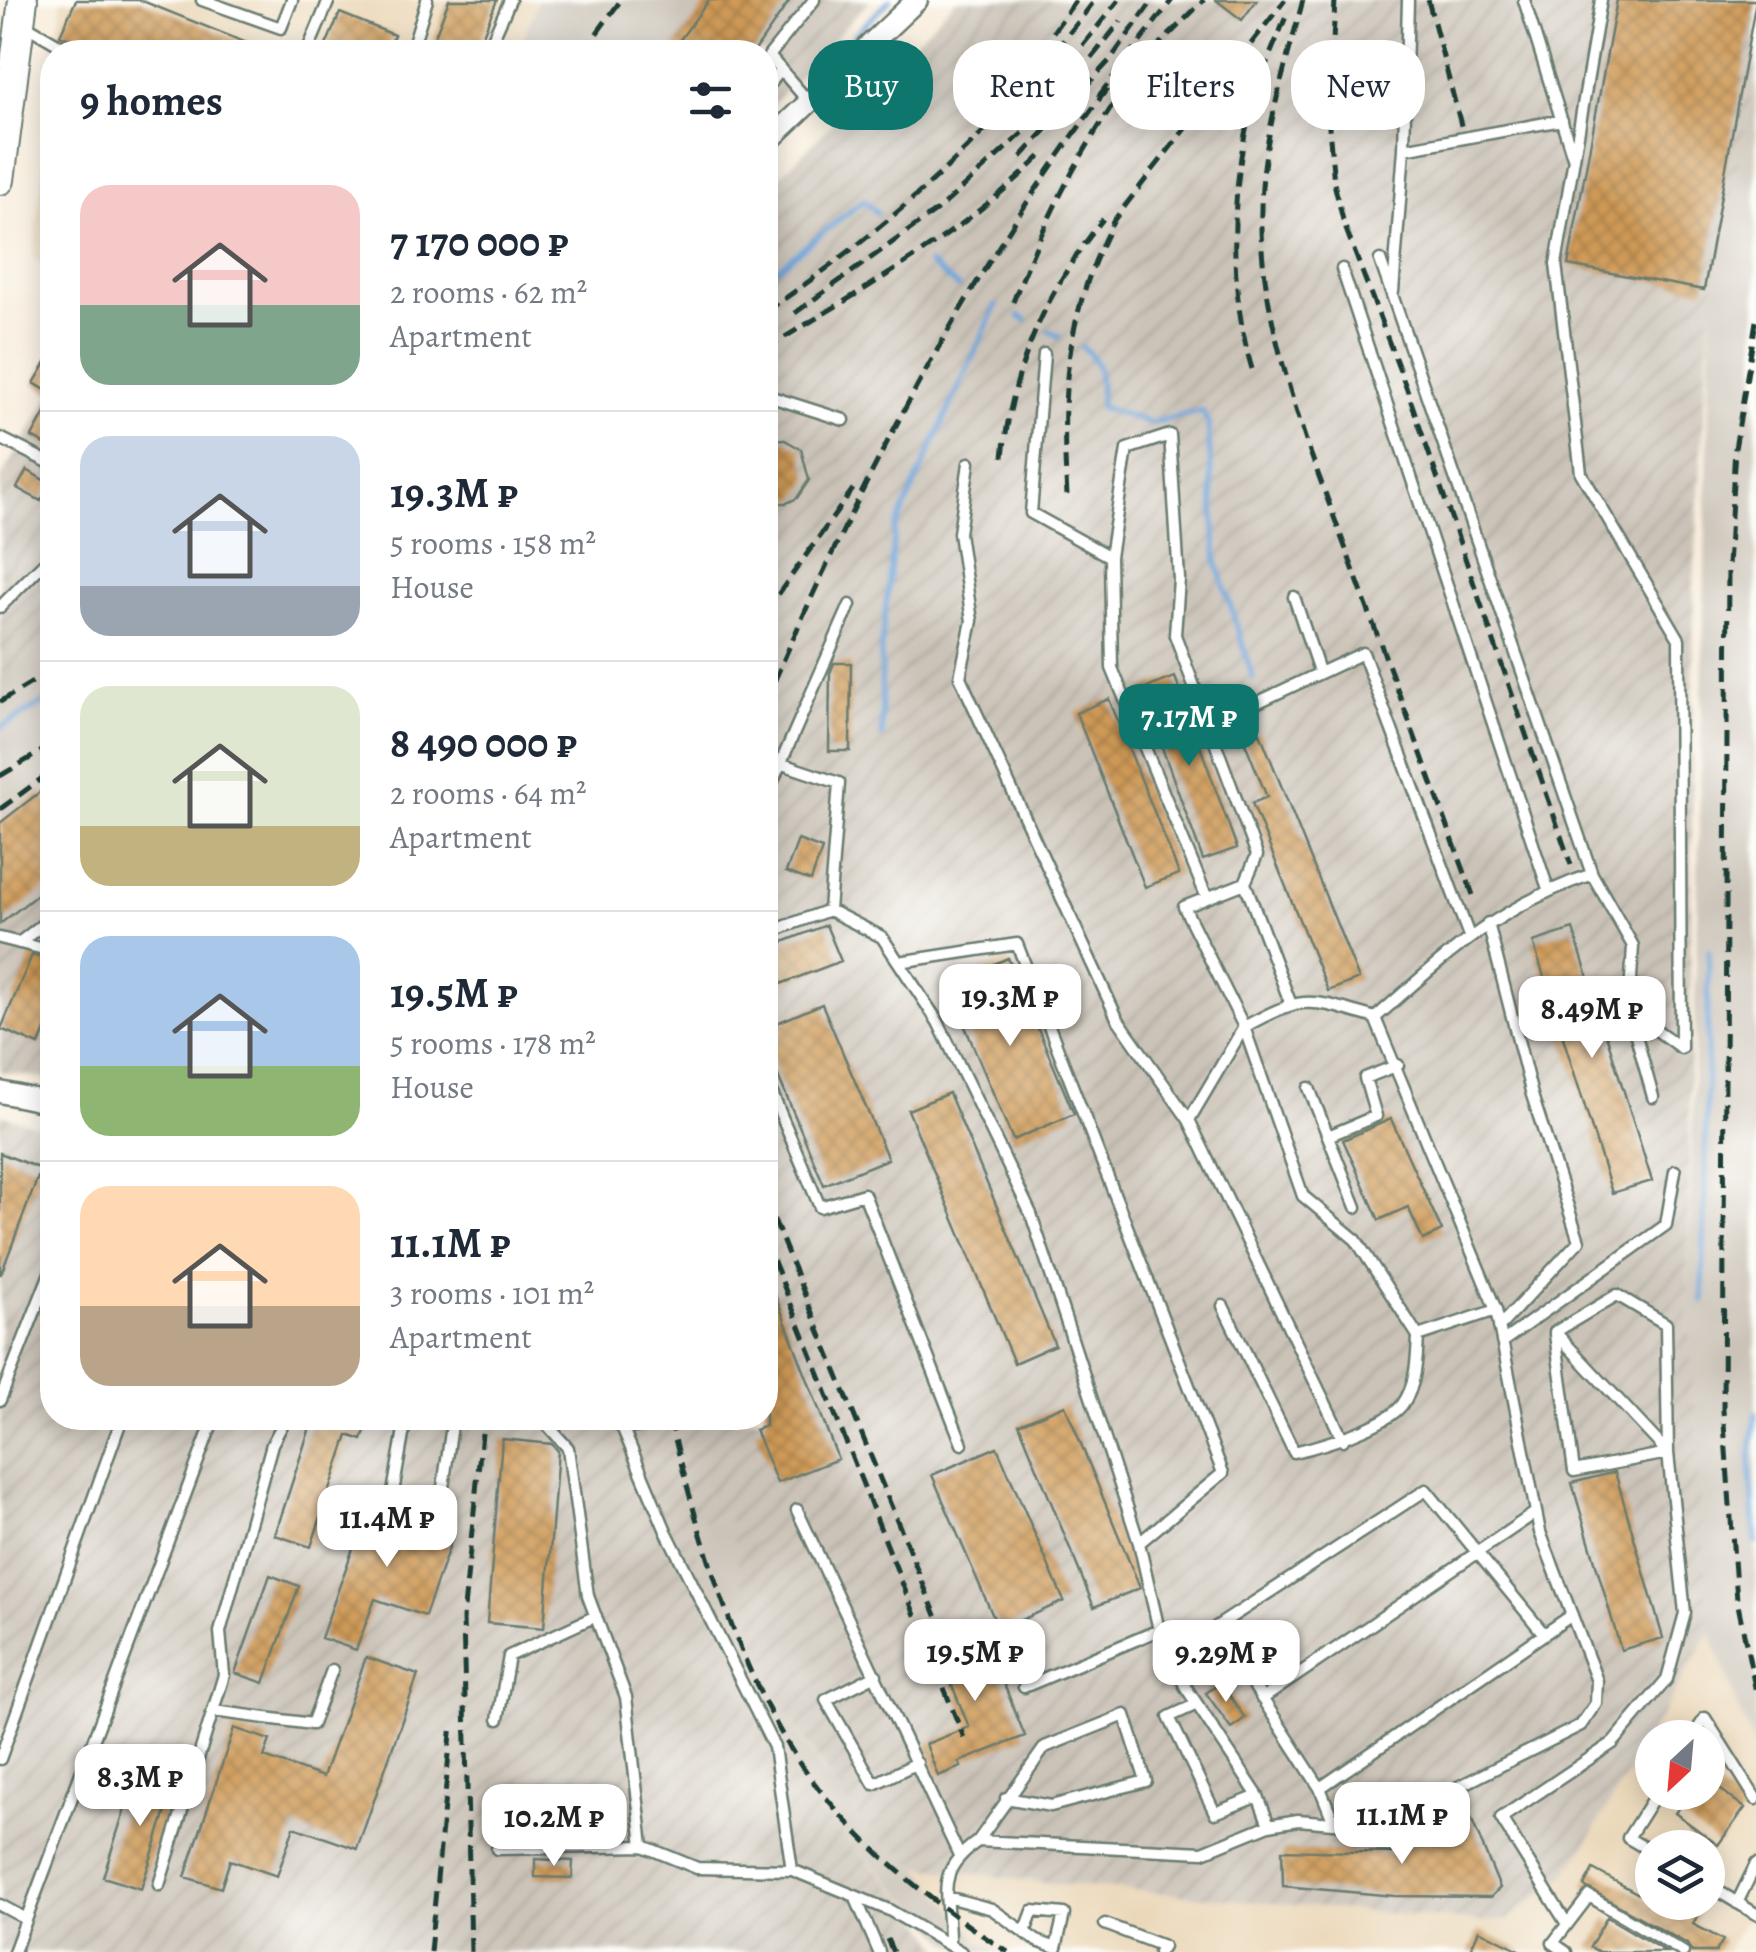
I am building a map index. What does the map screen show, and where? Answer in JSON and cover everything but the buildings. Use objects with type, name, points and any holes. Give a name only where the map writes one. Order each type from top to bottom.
[{"type":"main road","points":[[0,180],[22,11]]},
{"type":"street","points":[[875,40],[917,0]]},
{"type":"street","points":[[778,132],[808,103]]},
{"type":"street","points":[[0,1092],[40,1100]]},
{"type":"lane","points":[[202,0],[281,28],[292,0]]},
{"type":"lane","points":[[312,40],[328,0]]},
{"type":"lane","points":[[415,40],[427,0]]},
{"type":"lane","points":[[492,40],[510,0]]},
{"type":"lane","points":[[778,46],[814,0]]},
{"type":"lane","points":[[1392,296],[1404,150],[1408,0]]},
{"type":"lane","points":[[1524,0],[1574,160]]},
{"type":"lane","points":[[1602,0],[1556,264],[1580,472],[1679,639],[1681,1048],[1630,1010]]},
{"type":"lane","points":[[22,11],[56,40]]},
{"type":"lane","points":[[778,66],[808,101]]},
{"type":"lane","points":[[778,74],[781,70]]},
{"type":"lane","points":[[1404,150],[1562,120]]},
{"type":"lane","points":[[1380,260],[1592,874],[1633,946],[1630,1010],[1653,1097]]},
{"type":"lane","points":[[1342,270],[1548,890]]},
{"type":"lane","points":[[1044,354],[1031,513],[1110,556]]},
{"type":"lane","points":[[778,399],[844,420]]},
{"type":"lane","points":[[1208,898],[1112,668],[1110,556],[1127,449],[1170,435],[1178,580],[1176,636],[1257,854],[1245,883],[1290,1002]]},
{"type":"lane","points":[[0,438],[40,458]]},
{"type":"lane","points":[[969,463],[959,533],[972,621],[960,677],[1117,1018],[1189,1120],[1342,1440]]},
{"type":"lane","points":[[0,607],[40,566]]},
{"type":"lane","points":[[1294,597],[1319,670]]},
{"type":"lane","points":[[778,772],[850,604]]},
{"type":"lane","points":[[1209,725],[1319,670],[1363,653],[1469,936]]},
{"type":"lane","points":[[782,764],[838,783],[829,910]]},
{"type":"lane","points":[[1375,1018],[1488,923],[1548,890],[1592,874]]},
{"type":"lane","points":[[1224,1306],[1294,1452],[1342,1440],[1401,1407],[1416,1371],[1418,1336],[1356,1240],[1302,1196],[1244,1027],[1184,907],[1245,883]]},
{"type":"lane","points":[[778,929],[829,910],[882,938],[938,1022],[1031,1214],[1139,1543],[1160,1630],[1197,1704],[1258,1796],[1269,1825]]},
{"type":"lane","points":[[1488,923],[1522,1060],[1579,1241],[1499,1327]]},
{"type":"lane","points":[[19,943],[40,926]]},
{"type":"lane","points":[[0,938],[40,948]]},
{"type":"lane","points":[[899,962],[1017,944],[1223,1473],[1139,1543]]},
{"type":"lane","points":[[978,1841],[1203,1852],[1269,1825],[1333,1820],[1379,1827],[1581,1725],[1596,1702],[1597,1682],[1535,1513],[1496,1310],[1375,1018],[1314,1000],[1290,1002],[1244,1027],[1189,1120]]},
{"type":"lane","points":[[1328,1136],[1376,1116],[1365,1078],[1398,1066]]},
{"type":"lane","points":[[1310,1088],[1356,1207]]},
{"type":"lane","points":[[778,1108],[820,1208],[864,1194],[962,1444]]},
{"type":"lane","points":[[1502,1342],[1666,1226],[1675,1171]]},
{"type":"lane","points":[[0,1400],[5,1374],[40,1295]]},
{"type":"lane","points":[[1554,1332],[1617,1295],[1666,1324],[1668,1452],[1685,1613],[1667,1679],[1613,1743],[1501,1818],[1568,1924]]},
{"type":"lane","points":[[1418,1336],[1496,1310]]},
{"type":"lane","points":[[1554,1332],[1668,1452]]},
{"type":"lane","points":[[1554,1332],[1574,1471],[1668,1452]]},
{"type":"lane","points":[[0,1759],[118,1430]]},
{"type":"lane","points":[[14,1952],[210,1430]]},
{"type":"lane","points":[[159,1885],[224,1675],[220,1632],[272,1444],[280,1430]]},
{"type":"lane","points":[[392,1498],[404,1430]]},
{"type":"lane","points":[[439,1515],[451,1430]]},
{"type":"lane","points":[[552,1430],[568,1448],[588,1596],[626,1697],[643,1846]]},
{"type":"lane","points":[[623,1430],[666,1532],[774,1747],[792,1870]]},
{"type":"lane","points":[[1333,1820],[1320,1788],[1216,1627],[1426,1490],[1544,1634]]},
{"type":"lane","points":[[797,1510],[959,1855]]},
{"type":"lane","points":[[1262,1699],[1535,1513]]},
{"type":"lane","points":[[1320,1788],[1572,1615]]},
{"type":"lane","points":[[498,1719],[509,1656],[596,1616]]},
{"type":"lane","points":[[1024,1688],[1160,1630]]},
{"type":"lane","points":[[213,1711],[312,1724],[332,1670]]},
{"type":"lane","points":[[876,1674],[826,1700],[874,1784],[917,1763]]},
{"type":"lane","points":[[1197,1704],[1169,1717],[1215,1813],[1258,1796]]},
{"type":"lane","points":[[949,1942],[944,1878],[959,1855],[978,1841],[1006,1798],[1044,1747],[1124,1716],[1146,1781],[1051,1806],[1006,1798]]},
{"type":"lane","points":[[1725,1750],[1756,1799]]},
{"type":"lane","points":[[1635,1842],[1628,1838],[1646,1810]]},
{"type":"lane","points":[[497,1850],[643,1846],[696,1868],[792,1870],[857,1900],[890,1910],[961,1952]]},
{"type":"lane","points":[[1737,1902],[1756,1864]]},
{"type":"lane","points":[[1725,1895],[1756,1914]]},
{"type":"lane","points":[[1566,1952],[1553,1943],[1589,1896],[1683,1952]]},
{"type":"lane","points":[[947,1897],[992,1909],[1025,1932]]},
{"type":"lane","points":[[857,1900],[879,1952]]},
{"type":"lane","points":[[0,1904],[26,1920]]},
{"type":"lane","points":[[1106,1924],[1162,1946],[1160,1952]]},
{"type":"shaded area","points":[[62,0],[538,0],[522,40],[57,40]]},
{"type":"shaded area","points":[[538,0],[700,0],[670,40],[522,40]]},
{"type":"shaded area","points":[[700,0],[870,0],[832,40],[808,40],[808,66],[778,98],[778,40],[670,40]]},
{"type":"shaded area","points":[[956,0],[1756,0],[1756,75],[1711,303],[1694,583],[1688,1306],[1710,1632],[1659,1720],[1635,1720],[1635,1760],[1563,1877],[1508,1920],[1483,1922],[1048,1883],[919,1867],[882,1842],[846,1804],[781,1706],[750,1619],[727,1514],[689,1526],[737,1684],[802,1792],[913,1907],[944,1952],[0,1952],[0,1114],[40,1126],[40,1430],[778,1430],[778,178],[826,130],[933,130],[933,40],[916,40]]},
{"type":"shaded area","points":[[1756,75],[1756,1754],[1710,1632],[1688,1306],[1711,303]]},
{"type":"shaded area","points":[[40,195],[40,262],[33,258]]},
{"type":"shaded area","points":[[40,413],[40,645],[0,675],[0,480]]},
{"type":"shaded area","points":[[40,645],[40,791],[0,823],[0,675]]},
{"type":"shaded area","points":[[40,791],[40,1078],[0,1072],[0,823]]},
{"type":"shaded area","points":[[728,1514],[750,1619],[781,1706],[811,1754],[846,1804],[882,1842],[919,1867],[979,1941],[1004,1952],[969,1952],[949,1942],[802,1792],[737,1684],[689,1526]]},
{"type":"shaded area","points":[[1710,1632],[1756,1754],[1756,1902],[1725,1952],[1004,1952],[979,1941],[919,1867],[1048,1883],[1483,1922],[1508,1920],[1582,1851],[1635,1760],[1635,1810],[1725,1810],[1725,1720],[1659,1720]]},
{"type":"waterway","points":[[853,36],[890,0]]},
{"type":"waterway","points":[[778,268],[864,200],[877,213]]},
{"type":"waterway","points":[[929,264],[958,287]]},
{"type":"waterway","points":[[882,736],[881,648],[895,529],[996,305]]},
{"type":"waterway","points":[[1019,316],[1026,320]]},
{"type":"waterway","points":[[1049,331],[1059,336]]},
{"type":"waterway","points":[[1082,347],[1097,366],[1100,407],[1151,423],[1202,411],[1208,423],[1217,562],[1253,678]]},
{"type":"waterway","points":[[0,728],[40,705]]},
{"type":"waterway","points":[[1703,1302],[1709,951]]},
{"type":"waterway","points":[[1756,1413],[1750,1460],[1756,1542]]},
{"type":"railway","points":[[592,40],[621,0]]},
{"type":"railway","points":[[1053,32],[1076,0]]},
{"type":"railway","points":[[778,303],[860,243],[944,170],[1021,90],[1095,0]]},
{"type":"railway","points":[[1087,40],[1119,0]]},
{"type":"railway","points":[[1021,157],[1110,60],[1153,0]]},
{"type":"railway","points":[[1098,97],[1172,0]]},
{"type":"railway","points":[[1164,40],[1204,0]]},
{"type":"railway","points":[[1067,495],[1065,422],[1070,354],[1085,288],[1098,254],[1114,220],[1285,0]]},
{"type":"railway","points":[[1303,0],[1265,156],[1261,239],[1268,298],[1306,441],[1473,895]]},
{"type":"railway","points":[[1335,0],[1329,127],[1334,183],[1344,224],[1406,387],[1571,865]]},
{"type":"railway","points":[[1428,0],[1462,129]]},
{"type":"railway","points":[[1252,369],[1236,276],[1238,178],[1252,103],[1287,14]]},
{"type":"railway","points":[[1090,60],[1121,21]]},
{"type":"railway","points":[[778,673],[876,463],[961,308],[1007,233],[1107,89]]},
{"type":"railway","points":[[1013,302],[1062,192],[1110,111]]},
{"type":"railway","points":[[795,313],[940,208],[1026,130]]},
{"type":"railway","points":[[778,341],[947,234],[1046,151]]},
{"type":"railway","points":[[1003,457],[1015,392],[1035,331],[1065,273],[1103,219]]},
{"type":"railway","points":[[1756,321],[1735,449],[1728,566],[1723,1410],[1737,1600],[1756,1692]]},
{"type":"railway","points":[[778,595],[853,489]]},
{"type":"railway","points":[[0,702],[40,677]]},
{"type":"railway","points":[[0,776],[40,752]]},
{"type":"railway","points":[[0,809],[40,780]]},
{"type":"railway","points":[[778,1230],[940,1625]]},
{"type":"railway","points":[[778,1272],[964,1738]]},
{"type":"railway","points":[[673,1430],[726,1612],[768,1708],[792,1751],[839,1813],[883,1858],[956,1917],[1008,1952]]},
{"type":"railway","points":[[471,1952],[463,1618],[482,1433]]},
{"type":"railway","points":[[430,1952],[452,1723]]},
{"type":"railway","points":[[887,1939],[893,1952]]}]
